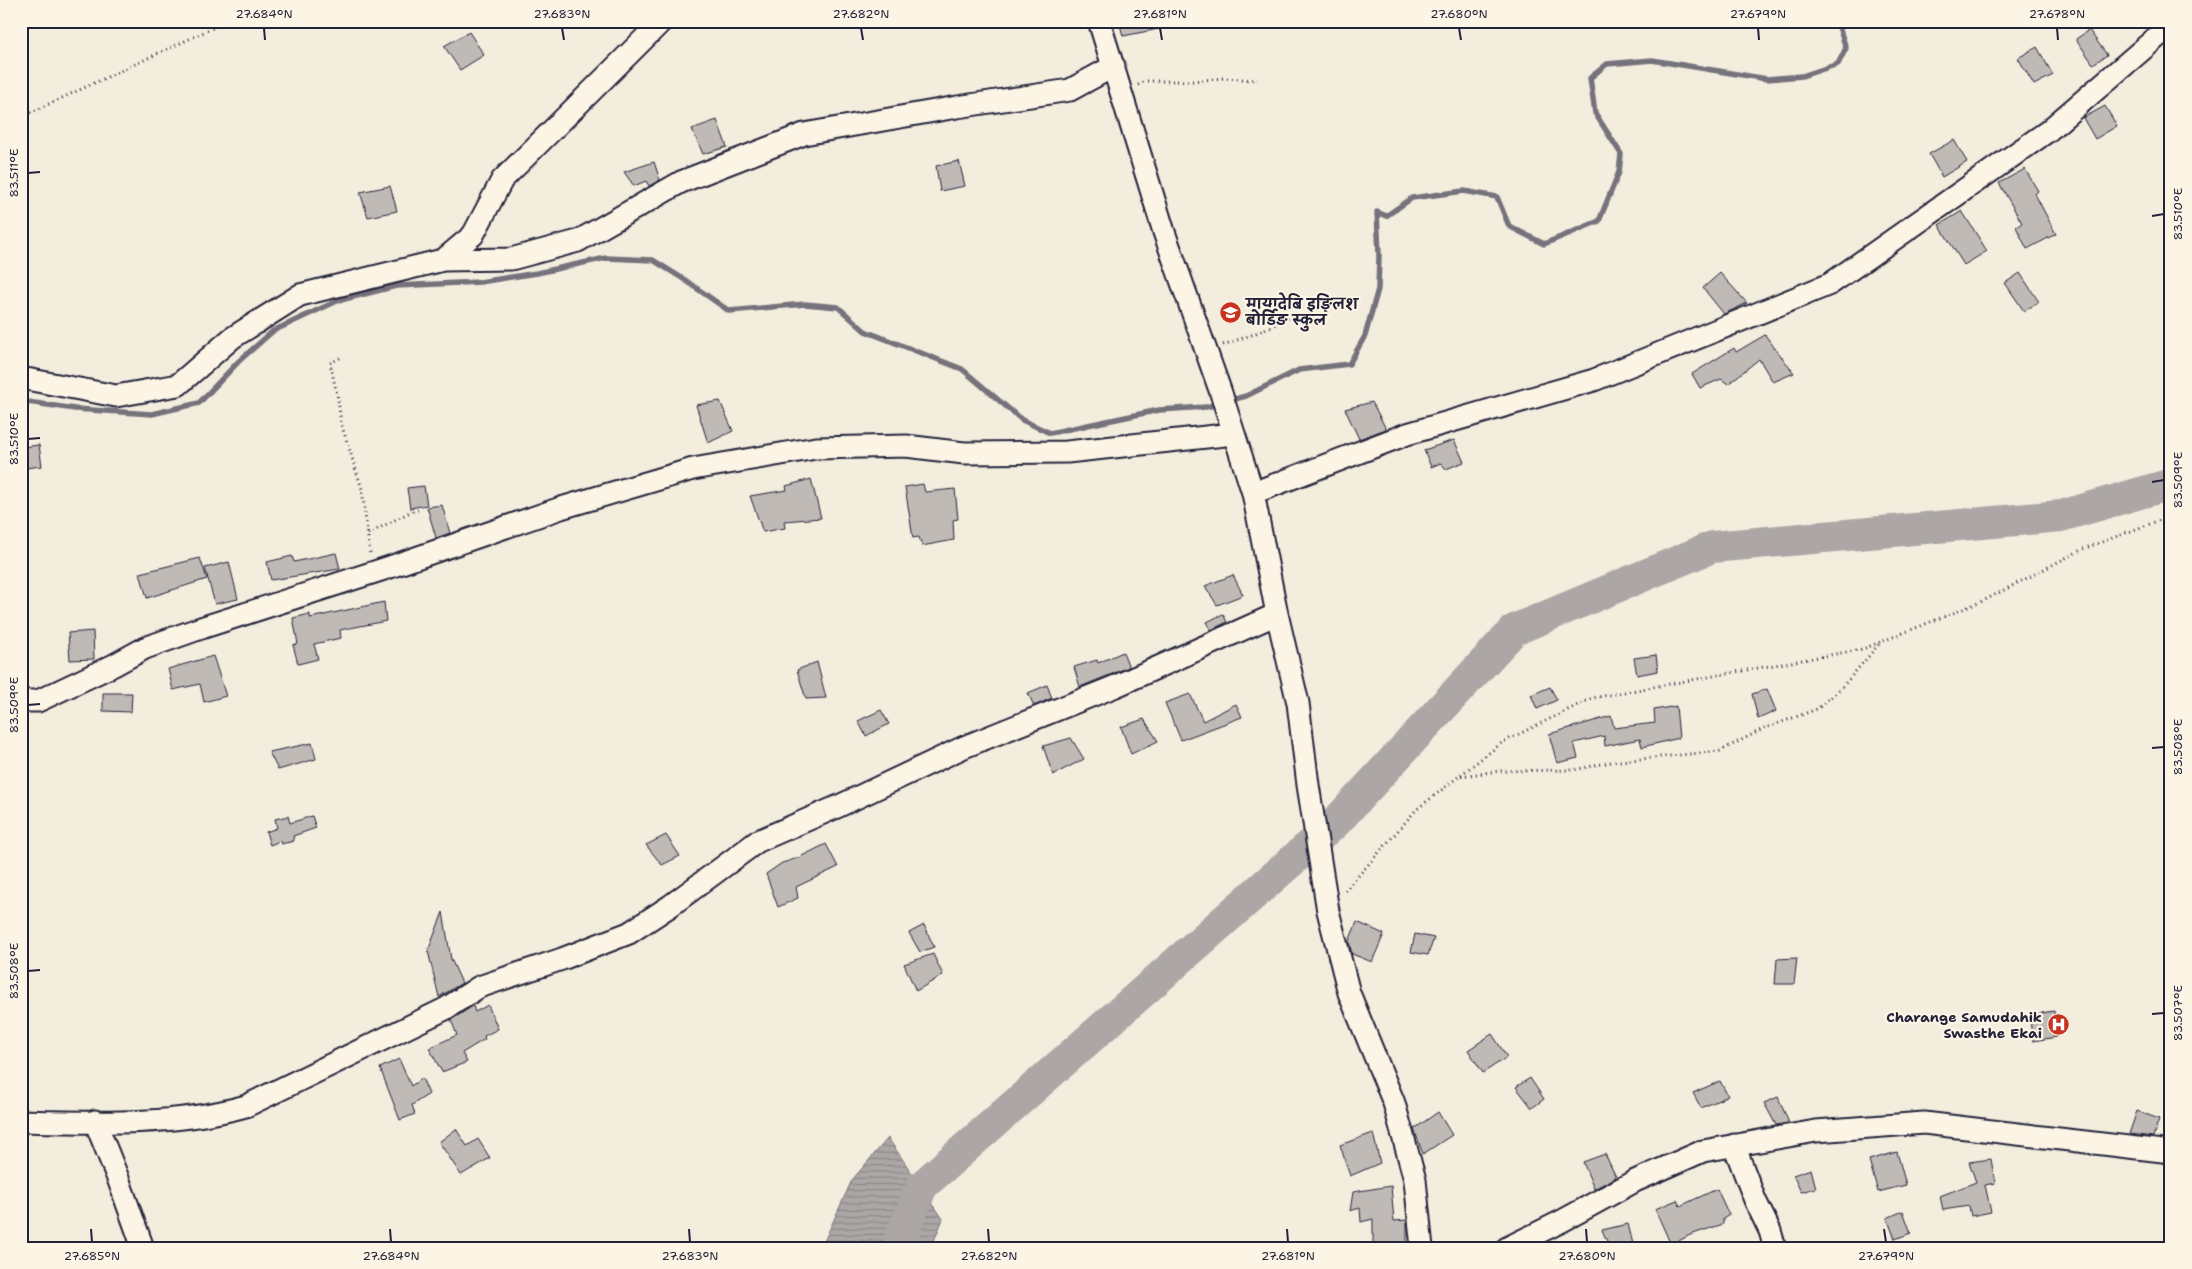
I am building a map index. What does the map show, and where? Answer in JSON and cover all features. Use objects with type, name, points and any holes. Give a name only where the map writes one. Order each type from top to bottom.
[{"type":"street","points":[[443,260],[473,235],[502,180],[662,21]]},
{"type":"street","points":[[1099,21],[1164,232],[1254,493],[1277,614],[1298,703],[1308,785],[1326,901],[1348,993],[1394,1103],[1414,1180],[1422,1248]]},
{"type":"street","points":[[1254,493],[1407,434],[1594,380],[1830,284],[2048,131],[2171,25]]},
{"type":"street","points":[[21,378],[116,396],[178,385],[232,338],[300,295],[443,260],[511,259],[578,241],[681,182],[804,134],[957,107],[1070,90],[1114,66]]},
{"type":"street","points":[[21,701],[38,701],[145,648],[173,638],[561,508],[694,469],[816,448],[906,446],[964,453],[1066,452],[1231,426]]},
{"type":"street","points":[[24,1125],[154,1120],[226,1112],[246,1106],[445,1008],[479,986],[562,959],[629,933],[670,906],[758,841],[839,806],[964,747],[1116,686],[1277,614]]},
{"type":"street","points":[[94,1121],[119,1181],[143,1248]]},
{"type":"street","points":[[1507,1248],[1562,1221],[1635,1181],[1703,1151],[1816,1131],[1924,1123],[2171,1152]]},
{"type":"street","points":[[1734,1145],[1755,1200],[1770,1231],[1775,1248]]},
{"type":"path","points":[[21,117],[228,21]]},
{"type":"path","points":[[1122,94],[1146,81],[1194,81],[1224,78],[1257,80]]},
{"type":"path","points":[[1206,351],[1254,334],[1300,313]]},
{"type":"path","points":[[340,358],[330,363],[341,422],[362,490],[374,572]]},
{"type":"path","points":[[368,534],[410,512],[418,510]]},
{"type":"path","points":[[1326,901],[1417,809],[1503,742],[1592,698],[1854,651],[1984,601],[2083,549],[2171,516]]},
{"type":"path","points":[[1460,776],[1498,771],[1574,770],[1611,762],[1720,751],[1763,729],[1817,709],[1843,686],[1880,642]]},
{"type":"shaded area","points":[[888,1138],[943,1219],[931,1248],[821,1248],[852,1180]]},
{"type":"building","points":[[1119,21],[1163,21],[1164,28],[1123,36]]},
{"type":"building","points":[[2089,30],[2107,55],[2093,64],[2076,39]]},
{"type":"building","points":[[469,32],[484,55],[460,70],[444,46]]},
{"type":"building","points":[[2037,47],[2053,75],[2034,85],[2018,58]]},
{"type":"building","points":[[2105,106],[2117,126],[2095,139],[2083,118]]},
{"type":"building","points":[[717,120],[727,147],[703,154],[692,129]]},
{"type":"building","points":[[1954,140],[1967,162],[1942,177],[1929,154]]},
{"type":"building","points":[[959,161],[965,186],[940,191],[936,166]]},
{"type":"building","points":[[654,162],[660,180],[649,186],[646,181],[634,186],[624,172]]},
{"type":"building","points":[[2025,169],[2038,191],[2035,194],[2056,234],[2027,249],[2016,227],[2022,223],[1999,183]]},
{"type":"building","points":[[390,186],[397,211],[368,217],[360,192]]},
{"type":"building","points":[[1962,211],[1987,251],[1964,265],[1939,225]]},
{"type":"building","points":[[1720,273],[1747,303],[1724,314],[1703,288]]},
{"type":"building","points":[[2020,273],[2039,302],[2024,311],[2005,283]]},
{"type":"building","points":[[1765,335],[1794,373],[1773,382],[1759,359],[1728,384],[1721,379],[1700,388],[1692,374],[1734,348],[1736,352]]},
{"type":"building","points":[[720,401],[733,431],[708,443],[696,405]]},
{"type":"building","points":[[1372,402],[1386,429],[1359,439],[1345,409]]},
{"type":"building","points":[[1454,440],[1464,462],[1446,469],[1441,463],[1431,467],[1424,450]]},
{"type":"building","points":[[39,445],[42,466],[25,468],[23,447]]},
{"type":"building","points":[[811,479],[821,518],[784,521],[785,528],[763,532],[750,496],[787,490],[786,486]]},
{"type":"building","points":[[923,484],[925,492],[955,489],[958,519],[953,520],[954,540],[922,546],[919,537],[913,538],[905,487]]},
{"type":"building","points":[[424,486],[427,505],[410,508],[407,488]]},
{"type":"building","points":[[442,505],[450,533],[436,538],[427,507]]},
{"type":"building","points":[[336,553],[340,569],[271,580],[267,562],[292,556],[294,562]]},
{"type":"building","points":[[200,558],[207,579],[147,598],[140,573]]},
{"type":"building","points":[[229,562],[238,599],[215,604],[205,568]]},
{"type":"building","points":[[1233,575],[1243,595],[1217,605],[1205,586]]},
{"type":"building","points":[[384,602],[386,621],[340,630],[341,638],[314,644],[318,659],[298,664],[293,645],[298,644],[293,618],[310,614],[310,618]]},
{"type":"building","points":[[1223,614],[1227,622],[1211,630],[1207,622]]},
{"type":"building","points":[[93,631],[94,659],[70,660],[68,633]]},
{"type":"building","points":[[1123,652],[1129,667],[1080,687],[1074,667],[1097,660],[1098,663]]},
{"type":"building","points":[[1656,655],[1658,671],[1637,675],[1634,658]]},
{"type":"building","points":[[213,656],[226,696],[204,702],[200,684],[173,690],[168,669]]},
{"type":"building","points":[[817,662],[826,698],[806,699],[797,670]]},
{"type":"building","points":[[1047,685],[1052,698],[1034,706],[1028,693]]},
{"type":"building","points":[[1550,687],[1557,700],[1537,709],[1531,695]]},
{"type":"building","points":[[1767,689],[1776,711],[1758,719],[1752,694]]},
{"type":"building","points":[[103,693],[132,693],[131,712],[103,711]]},
{"type":"building","points":[[1190,694],[1203,721],[1236,704],[1242,717],[1181,740],[1165,703]]},
{"type":"building","points":[[1676,706],[1679,738],[1642,747],[1640,739],[1605,746],[1604,736],[1574,743],[1578,758],[1557,763],[1549,734],[1611,716],[1614,728],[1655,723],[1654,710]]},
{"type":"building","points":[[881,710],[889,724],[866,736],[858,721]]},
{"type":"building","points":[[1144,719],[1158,741],[1131,754],[1121,727]]},
{"type":"building","points":[[1071,738],[1084,759],[1053,775],[1043,746]]},
{"type":"building","points":[[312,743],[316,759],[278,770],[269,752]]},
{"type":"building","points":[[288,816],[290,823],[312,816],[316,828],[293,836],[294,841],[281,844],[280,841],[270,845],[266,832],[277,828],[275,819]]},
{"type":"building","points":[[666,835],[680,856],[662,865],[646,845]]},
{"type":"building","points":[[826,844],[838,867],[796,887],[798,898],[778,907],[766,874],[782,863],[798,858]]},
{"type":"building","points":[[443,912],[451,959],[462,983],[439,997],[428,951]]},
{"type":"building","points":[[1357,922],[1384,934],[1372,962],[1352,954],[1349,941]]},
{"type":"building","points":[[924,925],[934,947],[920,952],[909,933]]},
{"type":"building","points":[[1415,934],[1434,938],[1428,955],[1411,952]]},
{"type":"building","points":[[933,954],[943,975],[916,991],[904,964]]},
{"type":"building","points":[[1797,958],[1794,984],[1775,984],[1777,959]]},
{"type":"building","points":[[488,1005],[498,1029],[484,1036],[485,1039],[462,1053],[467,1062],[442,1072],[429,1048],[457,1035],[451,1020],[473,1006],[475,1012]]},
{"type":"building","points":[[2054,1011],[2057,1037],[2033,1041],[2029,1015]]},
{"type":"building","points":[[1492,1034],[1507,1057],[1483,1073],[1468,1050]]},
{"type":"building","points":[[399,1059],[411,1086],[422,1078],[429,1094],[412,1105],[415,1114],[400,1120],[380,1068]]},
{"type":"building","points":[[1530,1078],[1544,1099],[1532,1108],[1516,1087]]},
{"type":"building","points":[[1720,1081],[1728,1096],[1701,1108],[1693,1093]]},
{"type":"building","points":[[1778,1097],[1789,1123],[1776,1125],[1764,1103]]},
{"type":"building","points":[[2137,1111],[2159,1119],[2153,1137],[2129,1134]]},
{"type":"building","points":[[1438,1112],[1452,1135],[1423,1154],[1414,1129]]},
{"type":"building","points":[[456,1129],[467,1146],[478,1139],[490,1158],[461,1175],[439,1142]]},
{"type":"building","points":[[1373,1133],[1380,1163],[1350,1176],[1340,1145]]},
{"type":"building","points":[[1897,1152],[1906,1185],[1878,1192],[1869,1160]]},
{"type":"building","points":[[1605,1154],[1616,1177],[1594,1189],[1583,1162]]},
{"type":"building","points":[[1991,1159],[1995,1183],[1985,1185],[1991,1212],[1971,1216],[1969,1206],[1943,1210],[1940,1196],[1976,1182],[1969,1162]]},
{"type":"building","points":[[1811,1169],[1816,1188],[1801,1192],[1793,1175]]},
{"type":"building","points":[[1391,1186],[1394,1221],[1407,1220],[1407,1247],[1373,1248],[1373,1219],[1361,1222],[1360,1208],[1350,1211],[1353,1192]]},
{"type":"building","points":[[1717,1189],[1729,1215],[1723,1219],[1723,1224],[1690,1235],[1671,1245],[1655,1209],[1677,1200],[1680,1206]]},
{"type":"building","points":[[1903,1211],[1911,1233],[1895,1239],[1887,1218]]},
{"type":"building","points":[[1628,1224],[1634,1248],[1610,1248],[1602,1230]]},
{"type":"waterway","points":[[21,401],[75,409],[152,414],[199,403],[239,361],[273,331],[337,301],[396,286],[480,282],[537,273],[606,258],[653,260],[729,311],[805,304],[838,307],[865,331],[962,369],[1022,420],[1050,433],[1159,410],[1206,407],[1246,396],[1299,370],[1349,364],[1365,336],[1378,289],[1377,212],[1386,216],[1412,198],[1464,191],[1497,197],[1509,226],[1544,244],[1599,221],[1619,172],[1621,154],[1595,113],[1590,78],[1607,64],[1652,60],[1767,79],[1802,76],[1838,64],[1846,48],[1837,21]]},
{"type":"waterway","points":[[897,1248],[922,1186],[1335,823],[1514,630],[1712,547],[2061,516],[2171,484]]},
{"type":"place","name":"मायादेबि इङ्लिश बोर्डिङ स्कुल","points":[[1230,312]]},
{"type":"place","name":"Charange Samudahik Swasthe Ekai","points":[[2058,1025]]}]
